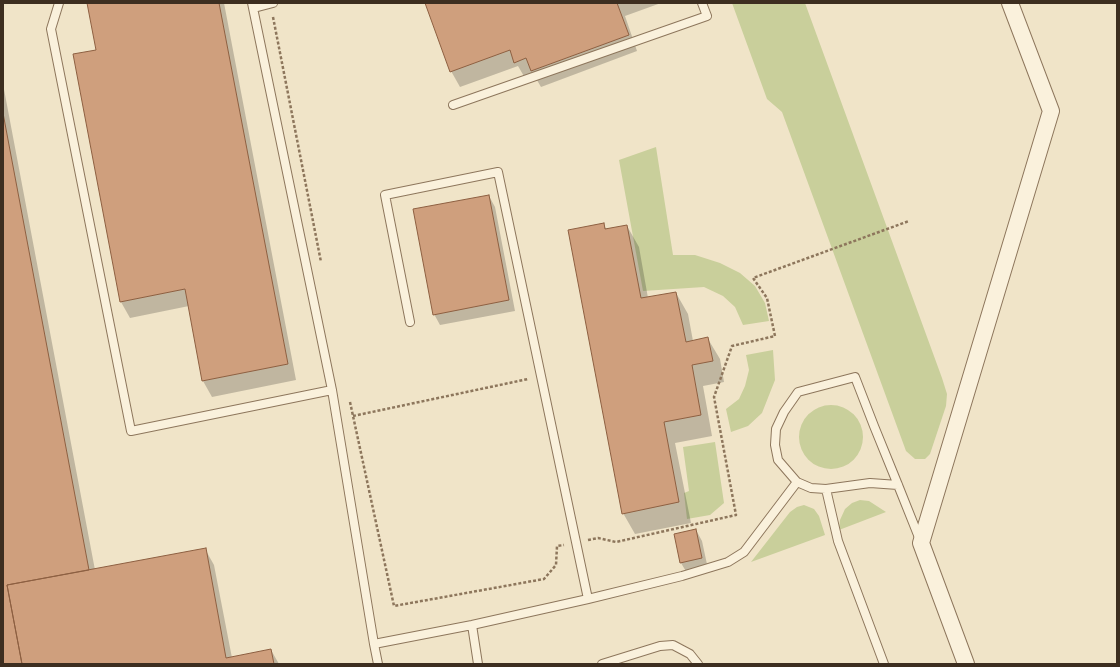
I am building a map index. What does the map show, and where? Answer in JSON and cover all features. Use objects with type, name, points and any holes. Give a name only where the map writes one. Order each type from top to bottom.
[{"type":"street","points":[[966,664],[921,543],[1051,111],[1010,3]]},
{"type":"lane","points":[[59,3],[51,29],[131,431],[332,390]]},
{"type":"lane","points":[[272,3],[253,6],[332,390],[378,664]]},
{"type":"lane","points":[[453,105],[707,16],[702,3]]},
{"type":"lane","points":[[410,322],[385,195],[498,172],[588,599]]},
{"type":"lane","points":[[898,485],[870,483],[826,489],[811,488],[797,482],[778,460],[775,445],[776,429],[784,412],[798,392],[855,376],[921,543]]},
{"type":"lane","points":[[374,644],[472,625],[588,599],[689,574],[728,562],[744,552],[797,482]]},
{"type":"lane","points":[[826,489],[840,546],[884,664]]},
{"type":"lane","points":[[472,625],[478,664]]},
{"type":"lane","points":[[602,664],[660,646],[673,645],[690,654],[698,664]]},
{"type":"path","points":[[272,3],[322,265]]},
{"type":"path","points":[[348,394],[394,606],[544,579],[556,565],[557,546],[598,538],[616,542],[736,516],[714,397],[732,346],[775,336],[767,298],[753,278],[909,221]]},
{"type":"path","points":[[337,420],[541,376]]},
{"type":"green space","points":[[732,3],[805,3],[947,394],[946,406],[930,454],[925,459],[915,459],[906,451],[782,112],[767,99]]},
{"type":"green space","points":[[656,147],[673,255],[695,255],[720,263],[740,273],[755,286],[765,303],[769,321],[743,325],[735,307],[723,296],[704,287],[643,291],[619,160]]},
{"type":"green space","points":[[773,350],[775,380],[762,413],[748,426],[731,432],[726,409],[739,399],[745,386],[749,370],[746,355]]},
{"type":"green space","points":[[825,405],[837,405],[854,414],[861,425],[863,437],[861,449],[854,460],[837,469],[825,469],[813,464],[804,455],[799,443],[799,431],[804,419],[813,410]]},
{"type":"green space","points":[[715,442],[724,503],[710,515],[687,519],[684,493],[689,491],[683,447]]},
{"type":"green space","points":[[860,500],[869,501],[886,512],[839,530],[840,520],[845,509],[852,503]]},
{"type":"green space","points":[[804,505],[814,509],[819,516],[825,535],[751,562],[790,512],[797,507]]},
{"type":"building","points":[[87,3],[219,3],[288,364],[202,381],[185,289],[120,302],[73,54],[96,50]]},
{"type":"building","points":[[425,3],[617,3],[629,35],[531,71],[526,58],[514,63],[510,50],[450,72]]},
{"type":"building","points":[[3,113],[89,570],[7,585],[22,664],[3,664]]},
{"type":"building","points":[[489,195],[509,300],[433,315],[413,209]]},
{"type":"building","points":[[604,223],[605,229],[627,225],[641,298],[676,292],[686,342],[708,337],[713,361],[692,365],[701,415],[664,422],[679,502],[622,514],[568,230]]},
{"type":"building","points":[[696,529],[702,558],[680,563],[674,534]]},
{"type":"building","points":[[206,548],[226,658],[271,649],[274,664],[22,664],[7,585]]}]
